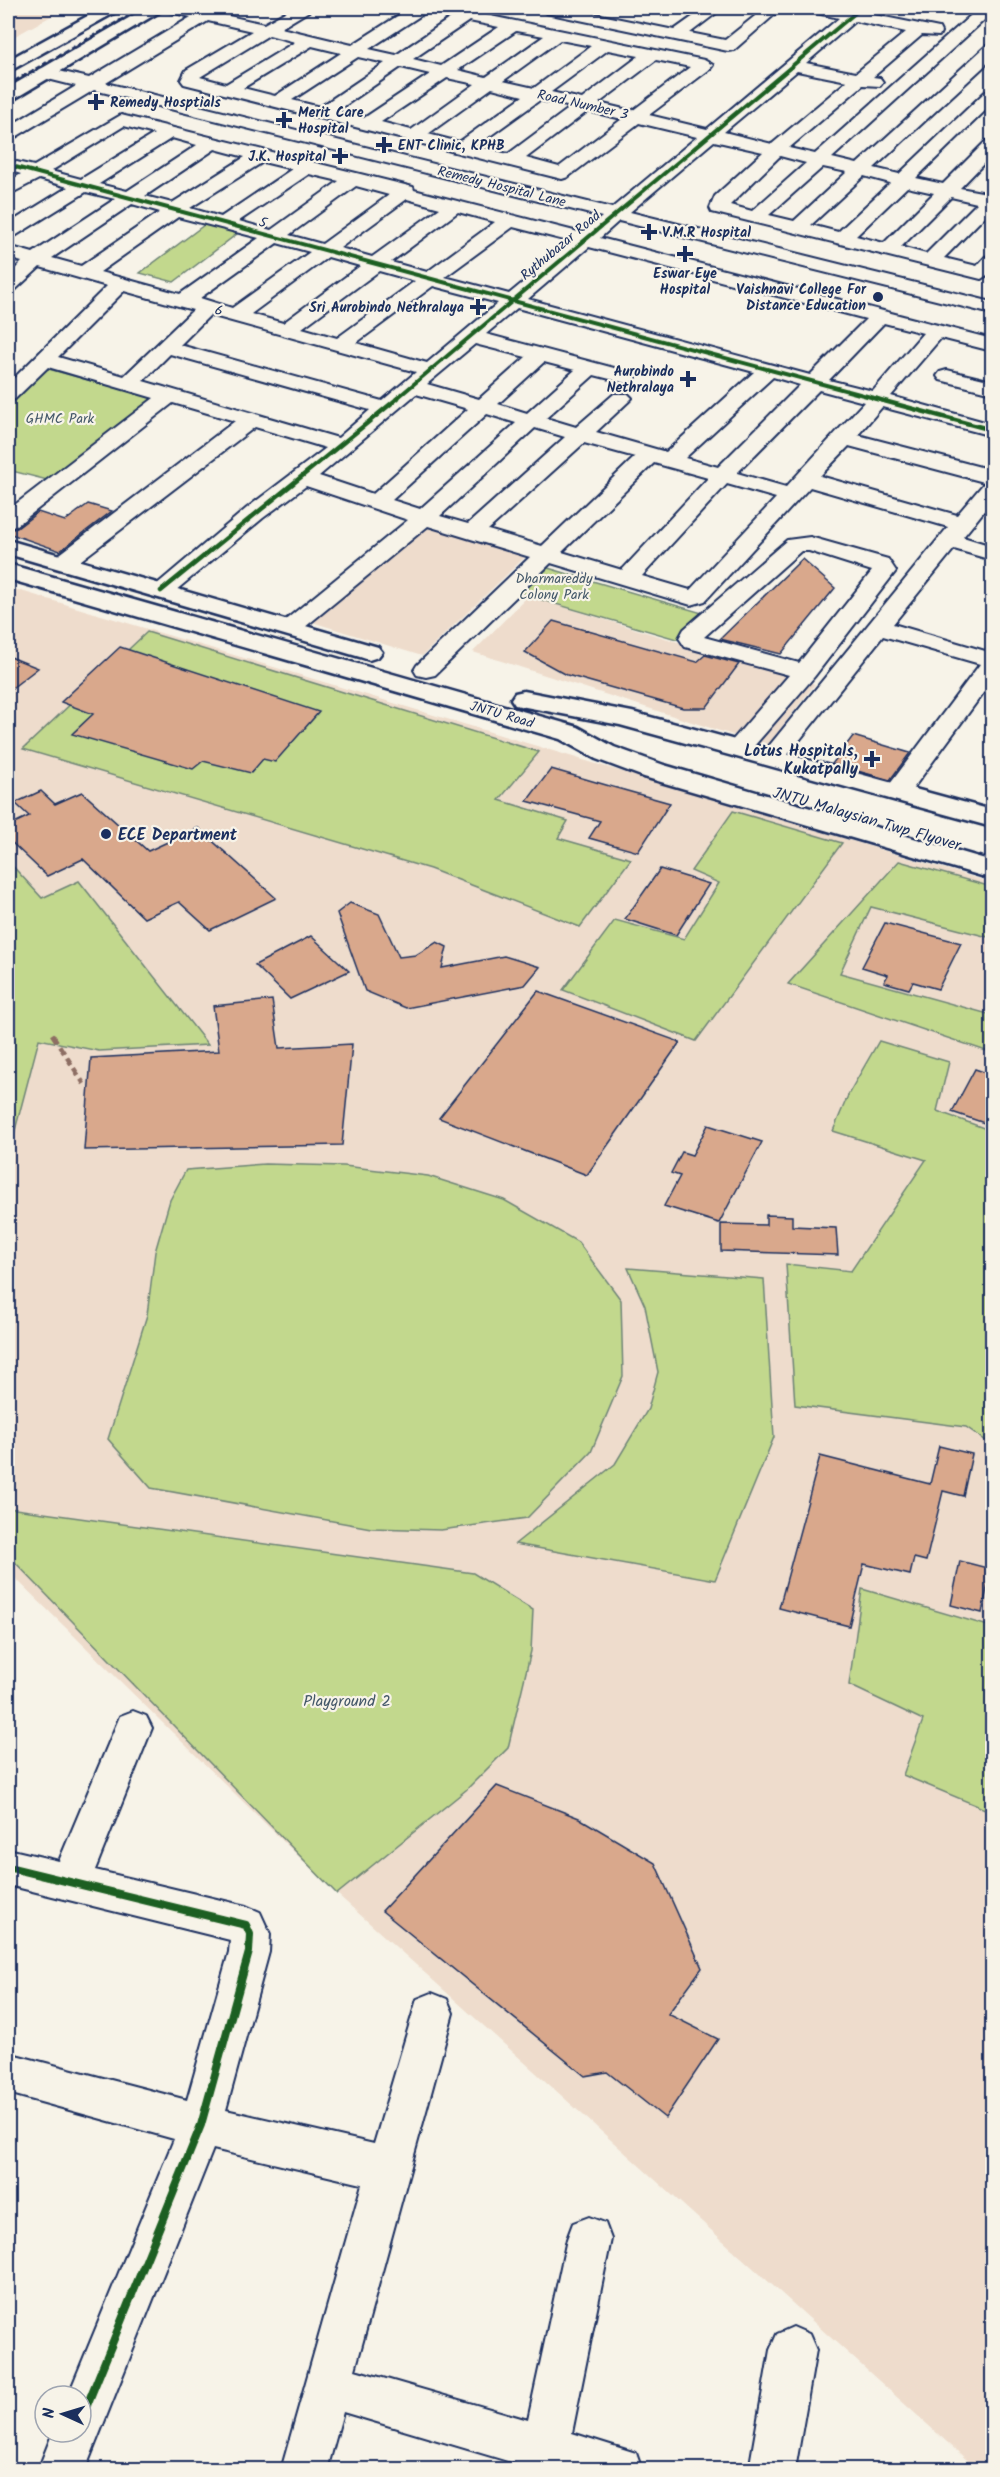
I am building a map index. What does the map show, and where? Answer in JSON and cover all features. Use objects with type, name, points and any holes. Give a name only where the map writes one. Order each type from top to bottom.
[{"type":"main road","points":[[8,95],[157,8]]},
{"type":"main road","points":[[8,67],[97,9]]},
{"type":"main road","name":"JNTU Road","points":[[8,547],[291,627],[555,708],[591,710],[773,757],[993,819]]},
{"type":"main road","name":"JNTU Road","points":[[8,570],[569,733],[605,753],[654,771],[993,870]]},
{"type":"main road","name":"JNTU Malaysian Twp Flyover","points":[[555,708],[610,735],[993,854]]},
{"type":"main road","name":"JNTU Malaysian Twp Flyover","points":[[569,733],[610,735],[993,835]]},
{"type":"street","name":"Road Number 3","points":[[173,8],[213,11],[268,30],[309,40],[992,200]]},
{"type":"street","points":[[303,8],[190,78],[193,81],[228,90],[562,173],[704,65],[431,8]]},
{"type":"street","points":[[277,102],[420,8]]},
{"type":"street","points":[[546,8],[590,12],[632,26],[728,46],[774,8]]},
{"type":"street","points":[[677,35],[715,8]]},
{"type":"street","points":[[814,8],[856,11],[919,29],[993,45]]},
{"type":"street","points":[[756,217],[989,9]]},
{"type":"street","points":[[8,135],[213,11]]},
{"type":"street","name":"Rythubazar Road","points":[[161,591],[255,513],[303,478],[856,11]]},
{"type":"street","points":[[632,26],[649,14]]},
{"type":"street","points":[[323,113],[466,15]]},
{"type":"street","points":[[367,124],[513,25]]},
{"type":"street","points":[[919,29],[776,150],[719,205],[722,209],[981,273],[993,261]]},
{"type":"street","points":[[414,136],[558,34]]},
{"type":"street","points":[[228,90],[309,40]]},
{"type":"street","points":[[462,148],[605,44]]},
{"type":"street","points":[[798,227],[993,50]]},
{"type":"street","points":[[512,160],[653,54]]},
{"type":"street","points":[[793,65],[942,97],[989,102]]},
{"type":"street","name":"Remedy Hospital Lane","points":[[46,73],[993,308]]},
{"type":"street","points":[[843,238],[902,180],[989,102]]},
{"type":"street","points":[[8,190],[121,120],[406,191],[878,318],[993,345]]},
{"type":"street","points":[[8,232],[79,185],[169,132]]},
{"type":"street","points":[[8,286],[36,260],[212,143]]},
{"type":"street","points":[[890,249],[993,145]]},
{"type":"street","points":[[86,272],[175,210],[261,155]]},
{"type":"street","name":"5","points":[[8,165],[993,430]]},
{"type":"street","points":[[224,223],[308,167]]},
{"type":"street","points":[[129,383],[207,307],[184,300],[354,179]]},
{"type":"street","points":[[236,315],[322,250],[406,191]]},
{"type":"street","points":[[931,260],[992,200]]},
{"type":"street","points":[[287,329],[456,205]]},
{"type":"street","points":[[341,344],[511,219]]},
{"type":"street","name":"6","points":[[8,252],[430,370]]},
{"type":"street","points":[[8,395],[121,283]]},
{"type":"street","points":[[625,580],[722,476],[878,318]]},
{"type":"street","points":[[303,478],[625,580],[682,597],[697,596],[844,438],[875,399],[935,332]]},
{"type":"street","points":[[470,336],[626,377]]},
{"type":"street","points":[[166,347],[385,408]]},
{"type":"street","points":[[377,502],[541,354]]},
{"type":"street","points":[[43,359],[171,394],[340,445]]},
{"type":"street","points":[[291,627],[424,518],[590,367]]},
{"type":"street","points":[[426,670],[546,556],[659,458],[769,370]]},
{"type":"street","points":[[947,376],[993,387]]},
{"type":"street","points":[[411,386],[722,476],[798,487],[955,532],[993,553]]},
{"type":"street","points":[[8,521],[171,394]]},
{"type":"street","points":[[471,533],[621,398]]},
{"type":"street","points":[[64,562],[252,419]]},
{"type":"street","points":[[844,438],[993,477]]},
{"type":"street","points":[[773,757],[993,487]]},
{"type":"street","points":[[739,748],[805,672],[884,571],[880,564],[810,544],[795,545],[691,638],[694,642],[805,672]]},
{"type":"street","points":[[877,627],[993,660]]},
{"type":"street","points":[[897,792],[993,665]]},
{"type":"street","points":[[70,1882],[133,1728]]},
{"type":"street","points":[[8,1866],[246,1925],[250,1934],[249,1952],[201,2125],[93,2390]]},
{"type":"street","points":[[304,2469],[432,2013]]},
{"type":"street","points":[[8,2073],[201,2125],[389,2169]]},
{"type":"street","points":[[546,2447],[589,2239]]},
{"type":"street","points":[[772,2469],[793,2349]]},
{"type":"street","points":[[328,2385],[619,2469]]},
{"type":"street","points":[[61,2469],[71,2444]]},
{"type":"shaded area","points":[[8,8],[32,8],[55,14],[8,40]]},
{"type":"shaded area","points":[[425,524],[526,556],[422,656],[312,622]]},
{"type":"shaded area","points":[[8,587],[992,883],[992,2469],[977,2469],[337,1894],[8,1571]]},
{"type":"shaded area","points":[[528,596],[815,684],[767,746],[473,652]]},
{"type":"green space","points":[[208,222],[242,230],[174,282],[140,273]]},
{"type":"green space","name":"GHMC Park","points":[[45,368],[153,398],[51,481],[8,470],[8,408]]},
{"type":"green space","name":"Dharmareddy Colony Park","points":[[548,568],[716,617],[690,643],[521,594]]},
{"type":"green space","points":[[147,632],[539,752],[499,800],[568,821],[558,838],[631,859],[580,927],[430,869],[23,749]]},
{"type":"green space","points":[[733,811],[842,843],[696,1041],[563,990],[615,920],[684,939],[719,883],[691,871]]},
{"type":"green space","points":[[8,861],[42,898],[79,881],[208,1045],[99,1051],[39,1039],[8,1157]]},
{"type":"green space","points":[[899,861],[992,887],[992,938],[871,907],[840,973],[992,1015],[992,1053],[788,984]]},
{"type":"green space","points":[[879,1041],[949,1062],[937,1111],[992,1131],[992,1445],[966,1427],[795,1405],[786,1264],[851,1271],[926,1160],[833,1131],[849,1093]]},
{"type":"green space","points":[[265,1164],[344,1166],[428,1176],[504,1200],[578,1242],[621,1300],[623,1376],[591,1452],[527,1518],[441,1530],[371,1528],[151,1488],[108,1439],[147,1315],[155,1252],[170,1200],[186,1170]]},
{"type":"green space","points":[[628,1268],[764,1279],[774,1437],[715,1580],[515,1544],[615,1464],[648,1409],[658,1372],[645,1306]]},
{"type":"green space","name":"Playground 2","points":[[8,1508],[473,1573],[533,1610],[531,1651],[508,1748],[466,1790],[337,1894],[8,1555]]},
{"type":"green space","points":[[862,1589],[992,1627],[992,1812],[903,1775],[923,1720],[849,1685]]},
{"type":"building","points":[[88,504],[112,511],[60,551],[8,533],[8,530],[17,528],[38,512],[65,521]]},
{"type":"building","points":[[802,559],[835,588],[781,654],[720,639]]},
{"type":"building","points":[[553,621],[697,662],[705,655],[739,664],[706,708],[683,708],[567,675],[525,652]]},
{"type":"building","points":[[120,647],[319,712],[275,762],[263,759],[251,773],[203,761],[193,769],[72,734],[93,714],[61,702]]},
{"type":"building","points":[[8,656],[38,668],[8,691]]},
{"type":"building","name":"Lotus Hospitals, Kukatpally","points":[[853,736],[910,753],[890,780],[832,764]]},
{"type":"building","points":[[551,769],[670,803],[638,852],[589,838],[600,821],[527,801]]},
{"type":"building","points":[[41,791],[55,804],[82,792],[148,851],[198,828],[276,898],[210,930],[179,902],[144,918],[83,859],[47,876],[8,839],[8,826],[29,816],[15,803]]},
{"type":"building","points":[[660,869],[709,884],[676,935],[625,919]]},
{"type":"building","points":[[350,903],[379,914],[399,957],[416,955],[437,942],[447,947],[442,968],[504,956],[540,967],[525,985],[406,1008],[365,991],[337,913]]},
{"type":"building","points":[[885,923],[961,943],[938,989],[913,982],[909,989],[884,982],[888,975],[862,967]]},
{"type":"building","points":[[311,936],[349,971],[290,999],[255,965]]},
{"type":"building","points":[[538,991],[680,1042],[587,1175],[439,1118]]},
{"type":"building","points":[[272,1000],[279,1048],[352,1044],[342,1145],[84,1150],[91,1058],[219,1051],[213,1006]]},
{"type":"building","points":[[975,1069],[993,1075],[993,1126],[952,1112]]},
{"type":"building","points":[[708,1125],[762,1142],[719,1223],[664,1206],[680,1176],[671,1173],[682,1152],[692,1155]]},
{"type":"building","points":[[766,1215],[792,1216],[792,1226],[836,1228],[838,1255],[721,1251],[721,1224],[766,1225]]},
{"type":"building","points":[[939,1446],[972,1454],[963,1496],[943,1491],[926,1561],[914,1558],[910,1575],[864,1564],[849,1626],[779,1608],[820,1456],[930,1484]]},
{"type":"building","points":[[960,1561],[991,1569],[982,1613],[951,1605]]},
{"type":"building","points":[[497,1786],[579,1818],[655,1863],[702,1968],[668,2014],[718,2039],[665,2118],[607,2072],[585,2076],[382,1911]]},
{"type":"railway","points":[[8,85],[142,8]]},
{"type":"marked path","points":[[52,1034],[84,1084]]},
{"type":"cycle path","points":[[161,591],[255,513],[303,478],[861,8]]},
{"type":"cycle path","points":[[8,165],[992,430]]},
{"type":"cycle path","points":[[8,1867],[246,1925],[250,1934],[249,1952],[201,2125],[93,2390]]},
{"type":"place","name":"Remedy Hosptials","points":[[96,102]]},
{"type":"place","name":"Merit Care Hospital","points":[[284,120]]},
{"type":"place","name":"ENT Clinic, KPHB","points":[[384,145]]},
{"type":"place","name":"J.K. Hospital","points":[[340,156]]},
{"type":"place","name":"V.M.R Hospital","points":[[649,232]]},
{"type":"place","name":"Eswar Eye Hospital","points":[[685,254]]},
{"type":"place","name":"Vaishnavi College For Distance Education","points":[[878,297]]},
{"type":"place","name":"Sri Aurobindo Nethralaya","points":[[478,307]]},
{"type":"place","name":"Aurobindo Nethralaya","points":[[688,379]]},
{"type":"place","name":"Lotus Hospitals, Kukatpally","points":[[872,759]]},
{"type":"place","name":"ECE Department","points":[[106,834]]}]
